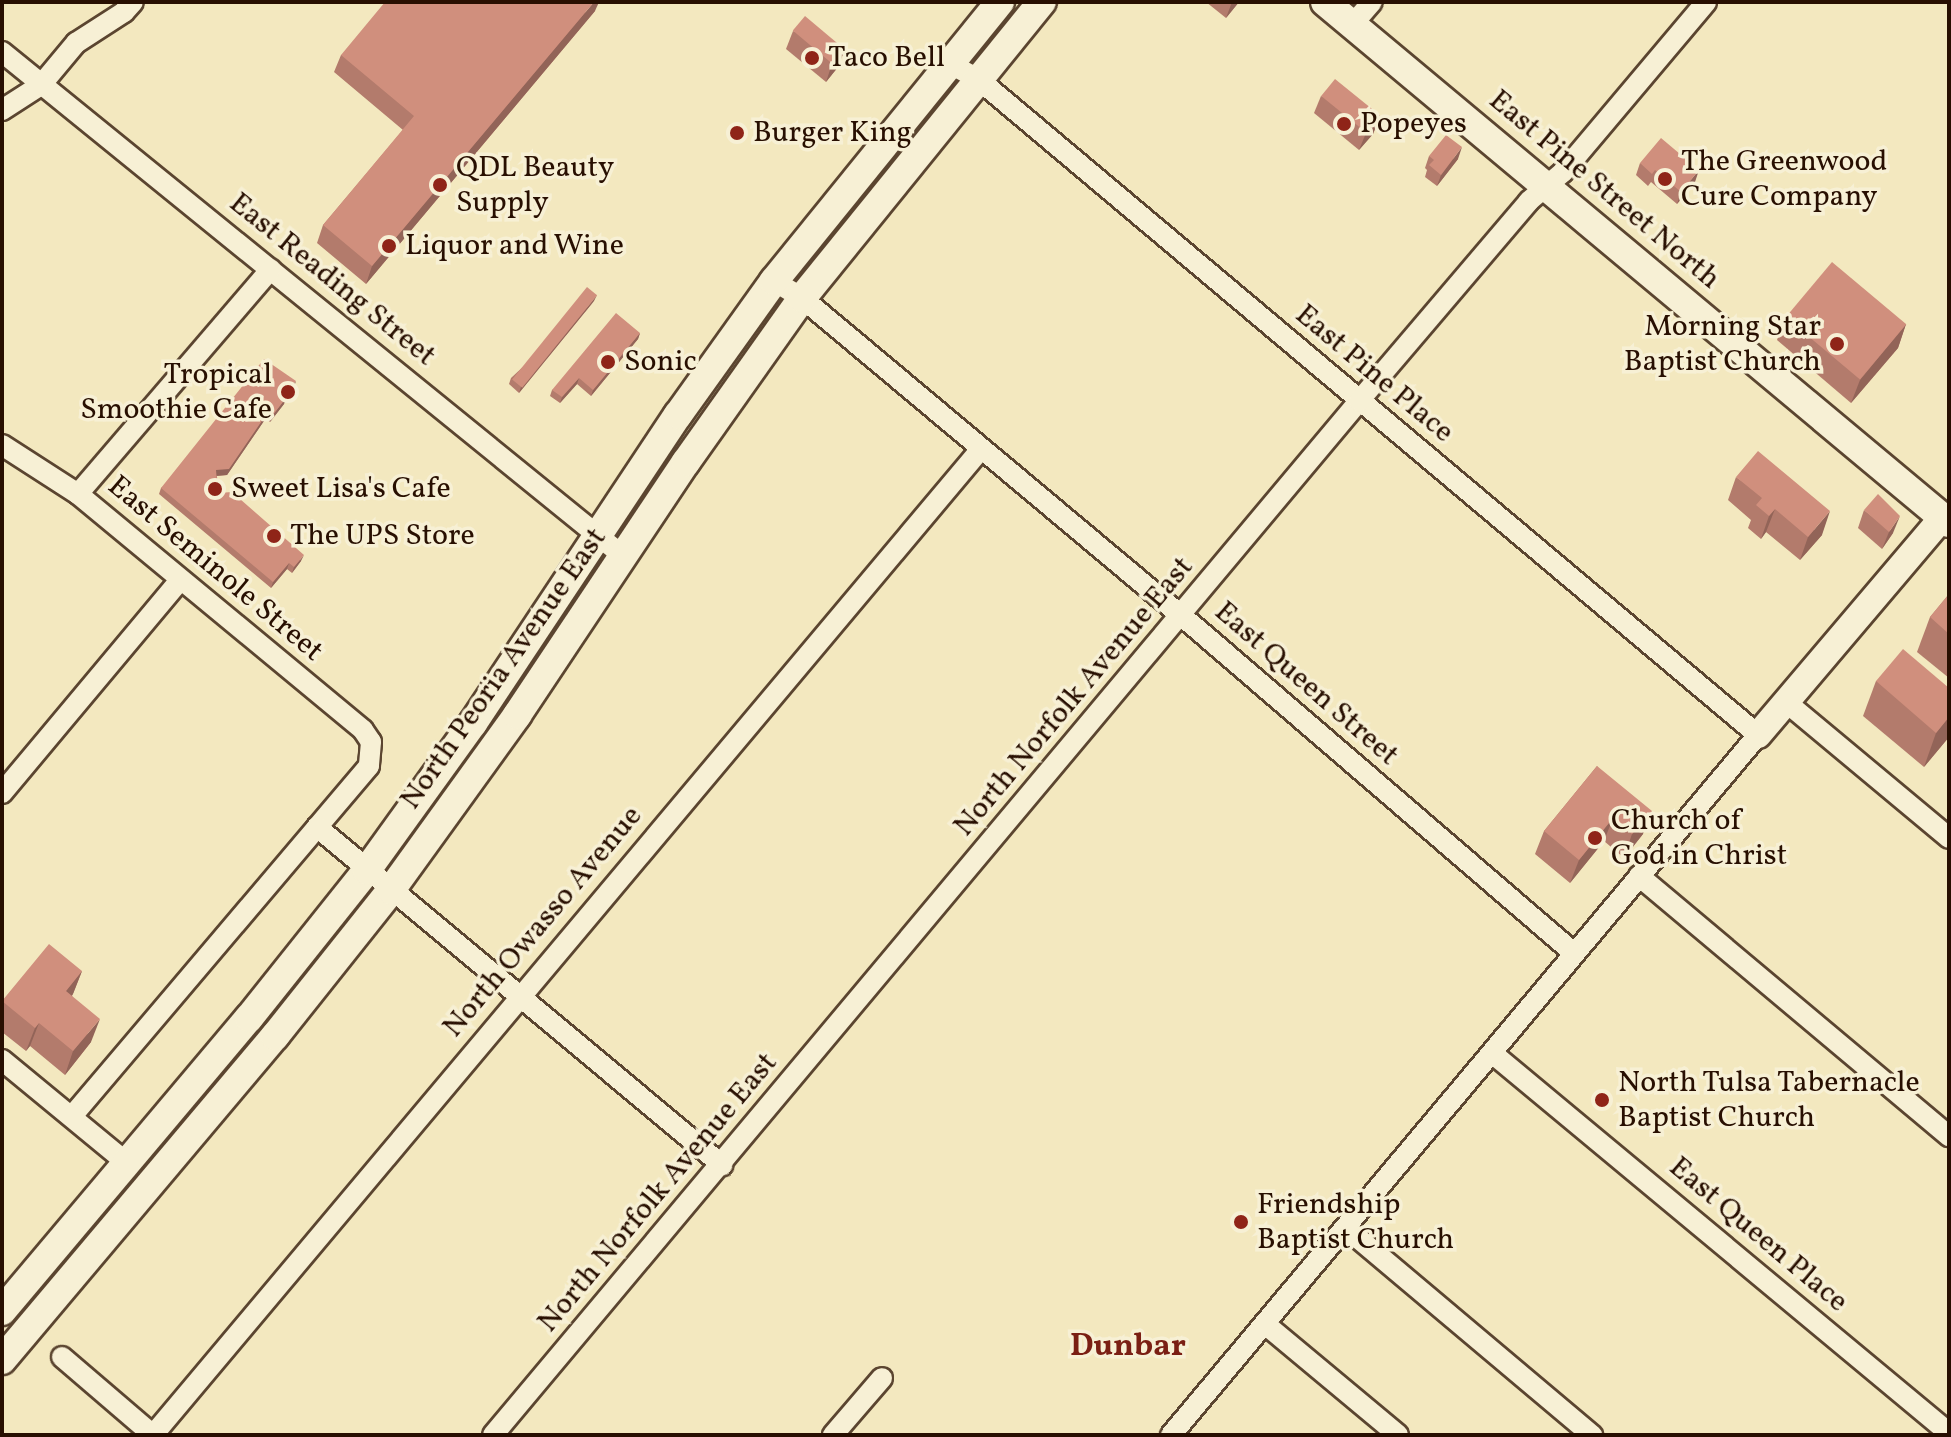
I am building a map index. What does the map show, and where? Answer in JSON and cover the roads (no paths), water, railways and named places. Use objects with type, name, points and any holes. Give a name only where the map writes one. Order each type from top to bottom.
[{"type":"main road","name":"North Peoria Avenue East","points":[[2,1311],[367,870],[473,723],[678,415],[774,281],[1000,2]]},
{"type":"main road","name":"North Peoria Avenue East","points":[[2,1360],[275,1036],[391,890],[517,715],[802,298],[1042,2]]},
{"type":"main road","name":"East Pine Street North","points":[[1325,2],[1946,520]]},
{"type":"street","points":[[2,110],[41,85],[76,43],[124,12],[133,2]]},
{"type":"street","points":[[1352,25],[1372,2]]},
{"type":"street","name":"North Norfolk Avenue East","points":[[493,1435],[1359,401],[1529,201],[1569,166],[1706,2]]},
{"type":"street","name":"East Reading Street","points":[[2,52],[623,556]]},
{"type":"street","name":"East Pine Place","points":[[949,63],[978,79],[1758,735]]},
{"type":"street","points":[[78,494],[271,269]]},
{"type":"street","name":"East Queen Street","points":[[774,281],[802,298],[1181,616],[1574,953]]},
{"type":"street","name":"East Seminole Street","points":[[2,445],[78,494],[363,730],[371,742],[372,755]]},
{"type":"street","name":"North Owasso Avenue","points":[[153,1435],[981,449]]},
{"type":"street","points":[[1171,1435],[1758,735],[1946,520]]},
{"type":"street","points":[[2,793],[180,580]]},
{"type":"street","points":[[1786,702],[1949,838]]},
{"type":"street","name":"North Peoria Avenue East","points":[[72,1116],[369,766],[372,755]]},
{"type":"street","points":[[317,827],[722,1165]]},
{"type":"street","points":[[1639,876],[1949,1136]]},
{"type":"street","name":"East Queen Place","points":[[1492,1053],[1949,1433]]},
{"type":"street","points":[[2,1060],[127,1163]]},
{"type":"street","points":[[1346,1228],[1592,1435]]},
{"type":"street","points":[[1265,1324],[1398,1435]]},
{"type":"street","points":[[62,1357],[153,1435]]},
{"type":"street","points":[[833,1435],[882,1378]]},
{"type":"place","name":"Taco Bell","points":[[812,58]]},
{"type":"place","name":"Popeyes","points":[[1344,124]]},
{"type":"place","name":"Burger King","points":[[737,133]]},
{"type":"place","name":"The Greenwood Cure Company","points":[[1665,179]]},
{"type":"place","name":"QDL Beauty Supply","points":[[440,185]]},
{"type":"place","name":"Liquor and Wine","points":[[389,246]]},
{"type":"place","name":"Morning Star Baptist Church","points":[[1837,344]]},
{"type":"place","name":"Sonic","points":[[608,362]]},
{"type":"place","name":"Tropical Smoothie Cafe","points":[[288,392]]},
{"type":"place","name":"Sweet Lisa's Cafe","points":[[215,489]]},
{"type":"place","name":"The UPS Store","points":[[274,536]]},
{"type":"place","name":"Church of God in Christ","points":[[1595,838]]},
{"type":"place","name":"North Tulsa Tabernacle Baptist Church","points":[[1602,1100]]},
{"type":"place","name":"Friendship Baptist Church","points":[[1241,1222]]},
{"type":"district","name":"Dunbar","points":[[1128,1347]]}]
